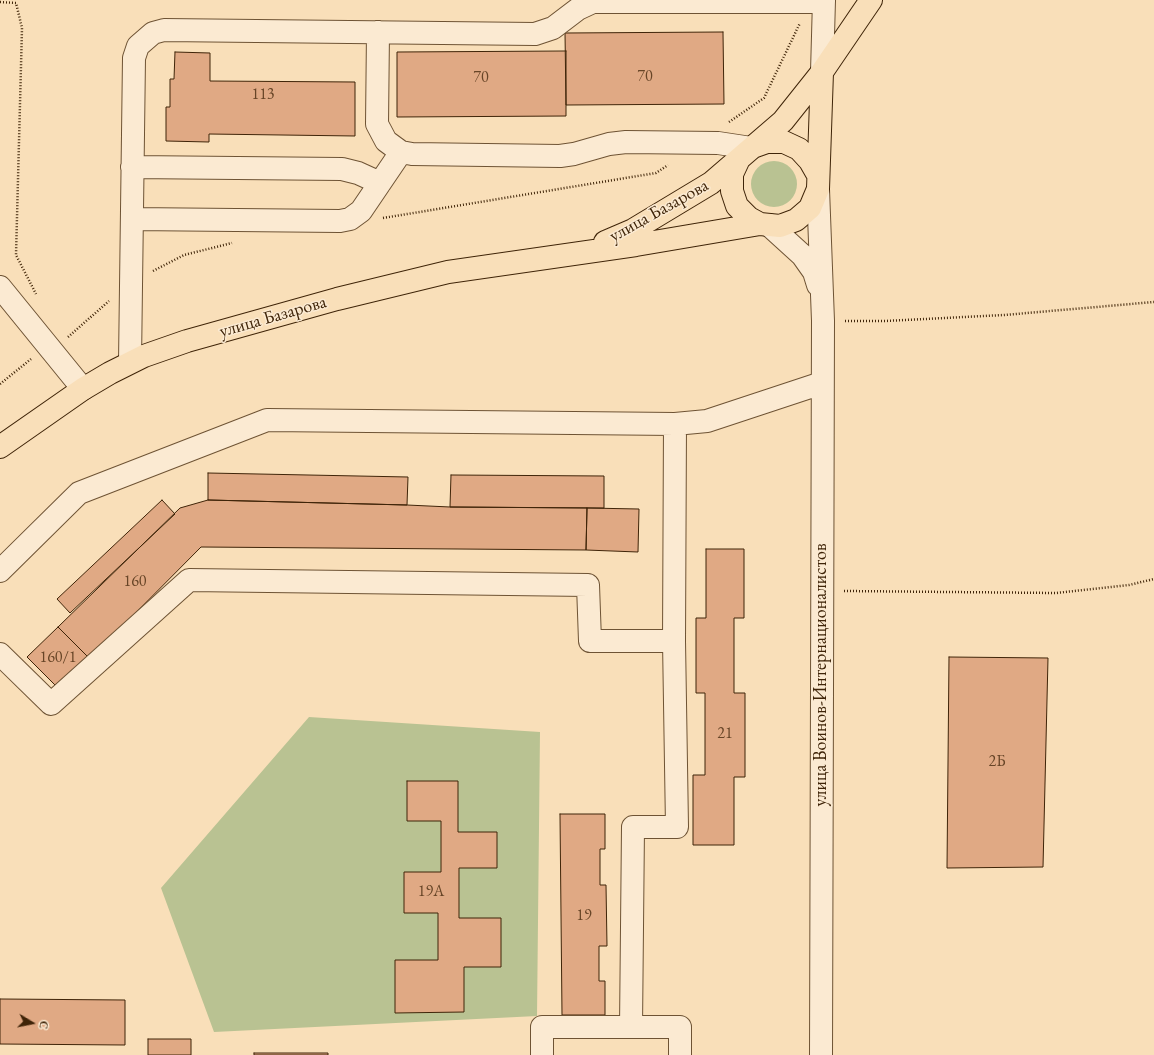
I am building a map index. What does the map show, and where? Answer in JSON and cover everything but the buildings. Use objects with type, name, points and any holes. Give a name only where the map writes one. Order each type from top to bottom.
[{"type":"main road","name":"улица Базарова","points":[[572,254],[633,230],[711,183],[783,121],[822,72],[871,0]]},
{"type":"main road","name":"улица Базарова","points":[[818,182],[810,161],[799,149],[784,142],[767,142],[745,153],[732,174],[732,190],[738,206],[749,218],[764,224],[780,226],[796,220],[810,208],[818,182],[822,72]]},
{"type":"main road","name":"улица Базарова","points":[[0,447],[83,389],[130,362],[187,341],[391,284],[448,272],[636,245],[764,224]]},
{"type":"street","points":[[130,362],[134,58],[138,46],[153,33],[164,30],[535,34],[557,26],[578,9],[593,2],[667,0],[824,1],[822,72]]},
{"type":"street","points":[[378,32],[377,124],[386,141],[401,152],[412,154],[560,156],[618,143],[699,143],[732,144],[745,153]]},
{"type":"street","points":[[132,219],[340,221],[350,219],[361,211],[401,152]]},
{"type":"street","points":[[132,167],[342,169],[358,173],[380,183]]},
{"type":"street","name":"улица Воинов-Интернационалистов","points":[[818,182],[823,321],[821,590],[821,1055]]},
{"type":"street","points":[[764,224],[802,254],[814,272],[822,296]]},
{"type":"street","points":[[0,287],[83,389]]},
{"type":"street","points":[[0,571],[79,493],[267,420],[675,424],[707,421],[822,383]]},
{"type":"street","points":[[631,1027],[633,827],[677,827],[674,641],[675,424]]},
{"type":"street","points":[[0,654],[51,704],[189,580],[588,585],[590,641],[674,641]]},
{"type":"street","points":[[542,1055],[542,1027],[680,1027],[680,1055]]},
{"type":"path","points":[[0,2],[16,3],[22,28],[16,255],[36,295]]},
{"type":"path","points":[[377,218],[656,173],[764,98],[800,24],[801,2]]},
{"type":"path","points":[[149,274],[184,255],[236,242]]},
{"type":"path","points":[[0,384],[35,356],[70,335],[110,300]]},
{"type":"path","points":[[823,321],[885,321],[996,316],[1154,302]]},
{"type":"path","points":[[821,590],[1056,594],[1129,585],[1154,579]]},
{"type":"green space","points":[[774,161],[787,165],[793,171],[797,184],[793,197],[787,203],[774,207],[761,203],[755,197],[751,184],[755,171],[761,165]]},
{"type":"green space","points":[[309,717],[540,732],[537,1016],[214,1032],[161,888]]}]
